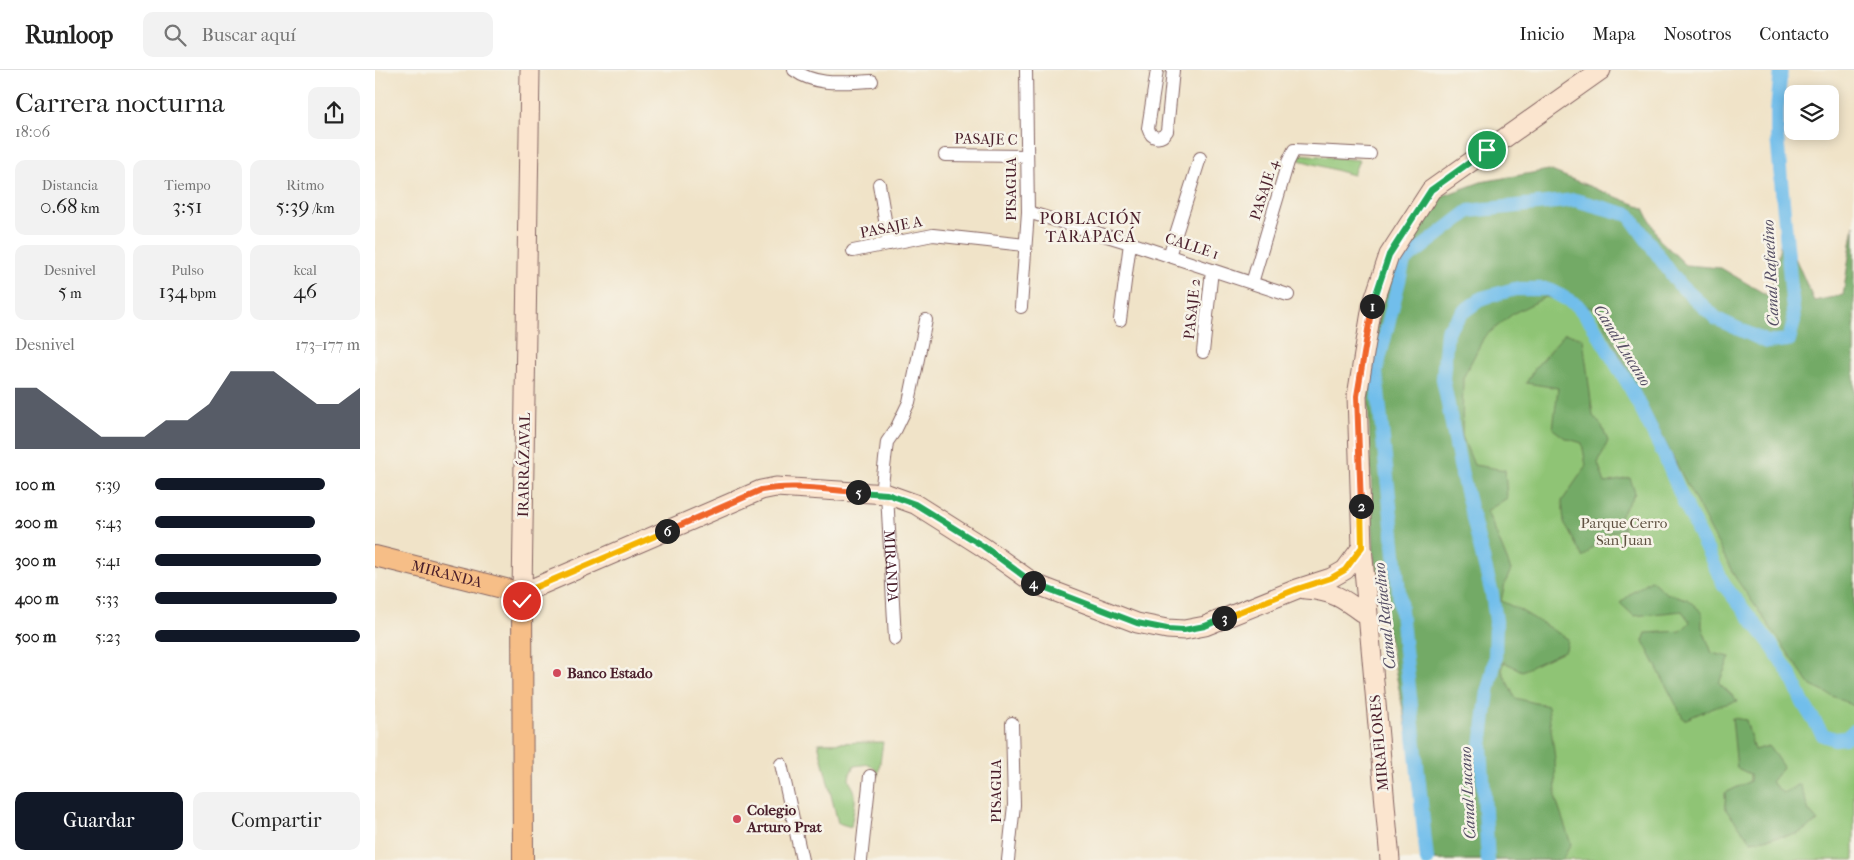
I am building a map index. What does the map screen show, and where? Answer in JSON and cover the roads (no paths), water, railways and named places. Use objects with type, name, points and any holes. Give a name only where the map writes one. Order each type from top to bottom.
[{"type":"main road","name":"MIRANDA","points":[[375,556],[522,593]]},
{"type":"main road","name":"IRARRÁZAVAL","points":[[522,593],[523,860]]},
{"type":"street","name":"IRARRÁZAVAL","points":[[522,593],[530,70]]},
{"type":"street","points":[[794,70],[808,79],[821,82],[872,81]]},
{"type":"street","name":"PISAGUA","points":[[1021,307],[1028,212],[1026,70]]},
{"type":"street","points":[[1157,70],[1148,128],[1149,134],[1159,138],[1164,136],[1167,131],[1173,70]]},
{"type":"street","name":"MIRAFLORES","points":[[1390,860],[1362,547],[1357,396],[1373,306],[1389,255],[1431,190],[1601,70]]},
{"type":"street","name":"PASAJE 4","points":[[1252,283],[1288,162],[1294,150],[1369,154]]},
{"type":"street","name":"PASAJE C","points":[[945,155],[1027,156]]},
{"type":"street","points":[[1169,256],[1200,158]]},
{"type":"street","points":[[879,184],[889,244]]},
{"type":"street","name":"CALLE 1","points":[[1028,212],[1288,295]]},
{"type":"street","name":"PASAJE A","points":[[853,251],[933,235],[1025,245]]},
{"type":"street","points":[[1120,320],[1130,243]]},
{"type":"street","name":"PASAJE 2","points":[[1203,352],[1212,270]]},
{"type":"street","name":"MIRANDA","points":[[895,639],[884,494],[887,442],[896,429],[909,402],[926,320]]},
{"type":"street","points":[[522,593],[761,490],[776,487],[884,494],[915,504],[983,546],[1035,584],[1144,624],[1184,630],[1205,626],[1297,589],[1331,578],[1345,570],[1362,547]]},
{"type":"street","points":[[1297,589],[1320,590],[1333,593],[1368,617]]},
{"type":"street","name":"PISAGUA","points":[[1009,860],[1014,806],[1012,723]]},
{"type":"street","points":[[781,764],[802,860]]},
{"type":"street","points":[[861,860],[870,776]]},
{"type":"waterway","name":"Canal Rafaelino","points":[[1427,860],[1376,372],[1404,261],[1469,211],[1575,200],[1629,215],[1678,283],[1717,319],[1767,342],[1789,340],[1794,321],[1777,136],[1777,110],[1781,70]]},
{"type":"waterway","name":"Canal Lucano","points":[[1488,860],[1481,746],[1488,691],[1495,660],[1496,621],[1492,594],[1462,475],[1443,379],[1447,331],[1463,312],[1482,298],[1515,289],[1548,289],[1577,305],[1591,322],[1630,387],[1665,457],[1683,500],[1724,585],[1770,643],[1791,676],[1803,703],[1823,735],[1835,739],[1846,738],[1854,731]]},
{"type":"place","name":"Banco Estado","points":[[557,673]]},
{"type":"place","name":"Colegio Arturo Prat","points":[[737,819]]},
{"type":"district","name":"POBLACIÓN TARAPACÁ","points":[[1091,227]]},
{"type":"park label","name":"Parque Cerro San Juan","points":[[1624,532]]}]
